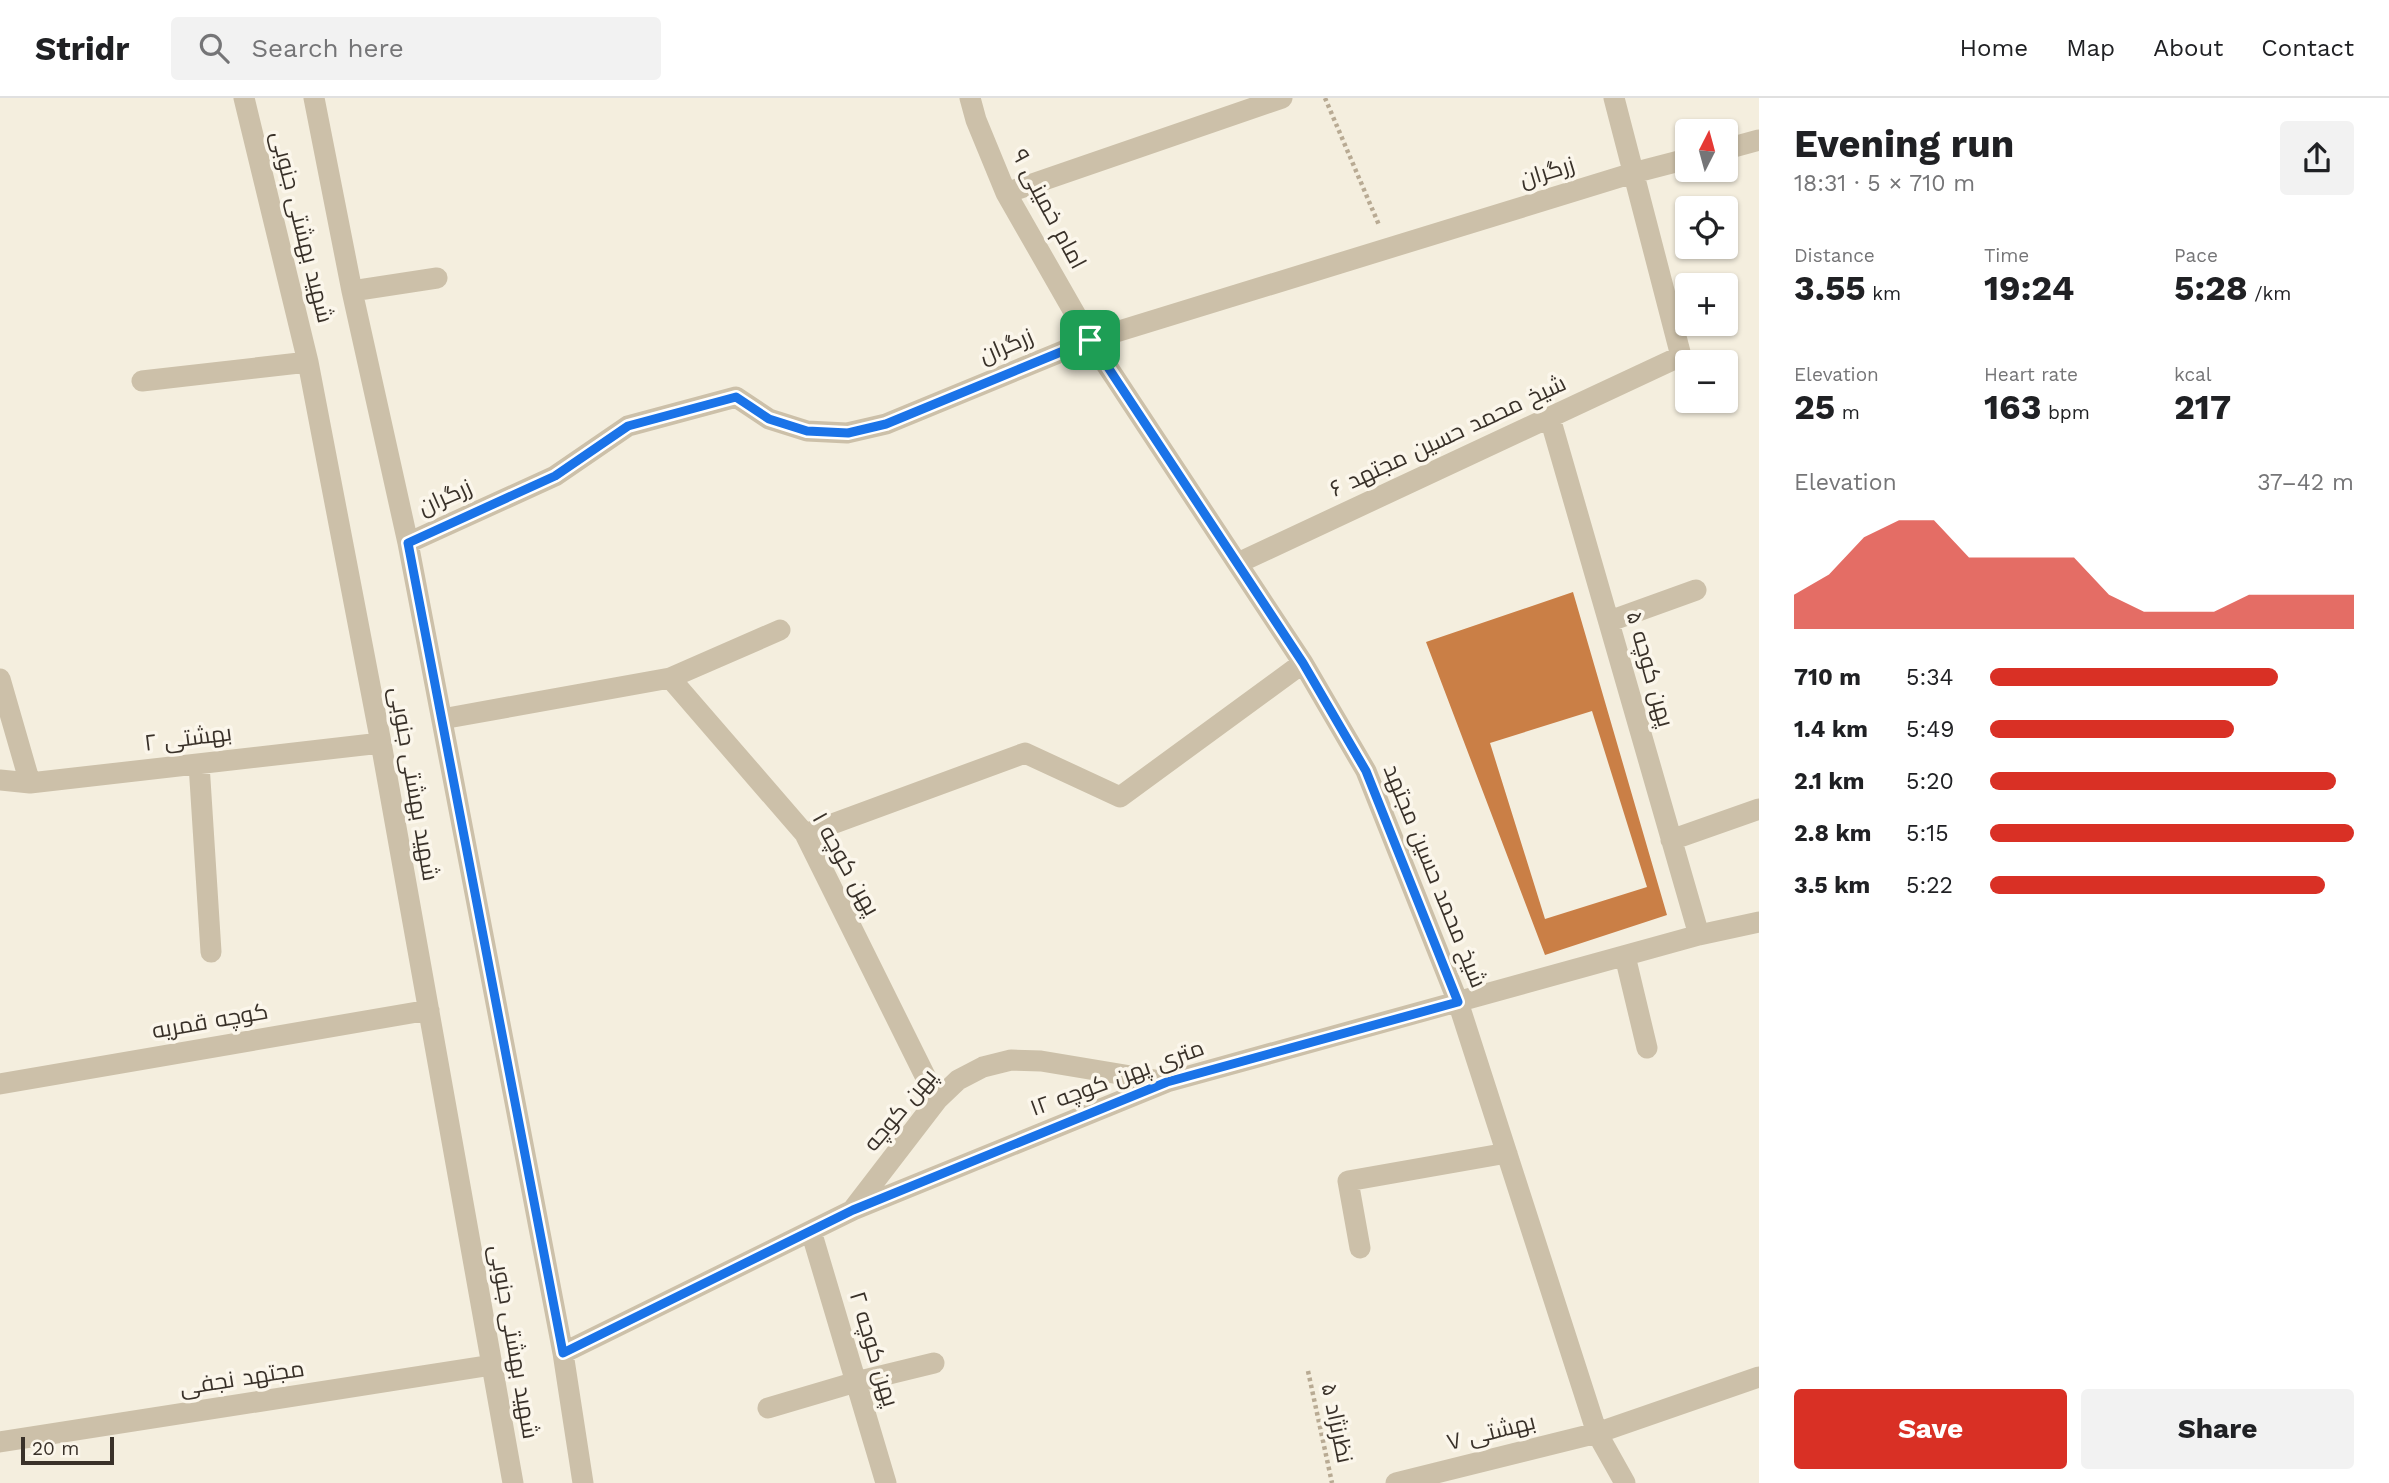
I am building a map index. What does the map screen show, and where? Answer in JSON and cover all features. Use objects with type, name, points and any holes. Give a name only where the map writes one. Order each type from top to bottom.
[{"type":"street","name":"شهید بهشتی جنوبی","points":[[244,98],[308,362],[381,743],[513,1483]]},
{"type":"street","name":"شهید بهشتی جنوبی","points":[[314,98],[352,291],[408,543],[563,1353],[583,1483]]},
{"type":"street","name":"امام خمینی ۹","points":[[970,98],[976,120],[1006,193],[1090,340]]},
{"type":"street","points":[[1006,193],[1282,98]]},
{"type":"street","points":[[1614,98],[1633,173]]},
{"type":"street","points":[[1738,146],[1759,140]]},
{"type":"street","name":"زرگران","points":[[408,543],[555,476],[628,426],[736,397],[769,419],[807,431],[848,433],[886,424],[1090,340],[1675,162]]},
{"type":"street","name":"شیخ محمد حسین مجتهد ۶","points":[[1238,564],[1681,356],[1633,173]]},
{"type":"street","points":[[352,291],[437,278]]},
{"type":"street","name":"شیخ محمد حسین مجتهد","points":[[1090,340],[1303,663],[1366,771],[1458,1002],[1597,1433],[1625,1483]]},
{"type":"street","points":[[142,381],[308,362]]},
{"type":"street","name":"پهن کوچه ۵","points":[[1550,418],[1699,935]]},
{"type":"street","points":[[1610,621],[1696,590]]},
{"type":"street","points":[[442,719],[670,678],[780,630]]},
{"type":"street","points":[[805,834],[1025,752],[1120,797],[1303,663]]},
{"type":"street","name":"پهن کوچه ۱","points":[[670,678],[805,834],[937,1100]]},
{"type":"street","points":[[0,679],[30,783]]},
{"type":"street","name":"بهشتی ۲","points":[[0,780],[30,783],[381,743]]},
{"type":"street","points":[[199,764],[211,952]]},
{"type":"street","points":[[1671,839],[1759,809]]},
{"type":"street","name":"۱۲ متری پهن کوچه","points":[[563,1353],[853,1210],[1167,1082],[1699,935],[1759,922]]},
{"type":"street","points":[[1625,956],[1647,1048]]},
{"type":"street","name":"کوچه قمریه","points":[[0,1084],[429,1010]]},
{"type":"street","name":"پهن کوچه","points":[[853,1210],[937,1100],[958,1080],[983,1067],[1012,1060],[1041,1061],[1167,1082]]},
{"type":"street","points":[[1360,1248],[1348,1181],[1507,1153]]},
{"type":"street","name":"پهن کوچه ۲","points":[[811,1231],[886,1483]]},
{"type":"street","points":[[768,1408],[934,1363]]},
{"type":"street","name":"مجتهد نجفی","points":[[0,1442],[492,1365]]},
{"type":"street","name":"بهشتی ۷","points":[[1396,1483],[1597,1433],[1759,1377]]},
{"type":"path","points":[[1325,98],[1389,248]]},
{"type":"path","name":"نظرنژاد ۵","points":[[1308,1371],[1332,1483]]},
{"type":"building","points":[[1573,592],[1667,915],[1545,955],[1426,642]],"holes":[[[1592,711],[1647,887],[1545,919],[1490,743]]]},
{"type":"route","points":[[1090,340],[1303,663],[1366,771],[1458,1002],[1167,1082],[853,1210],[563,1353],[408,543],[555,476],[628,426],[736,397],[769,419],[807,431],[848,433],[886,424],[1090,340]]}]
